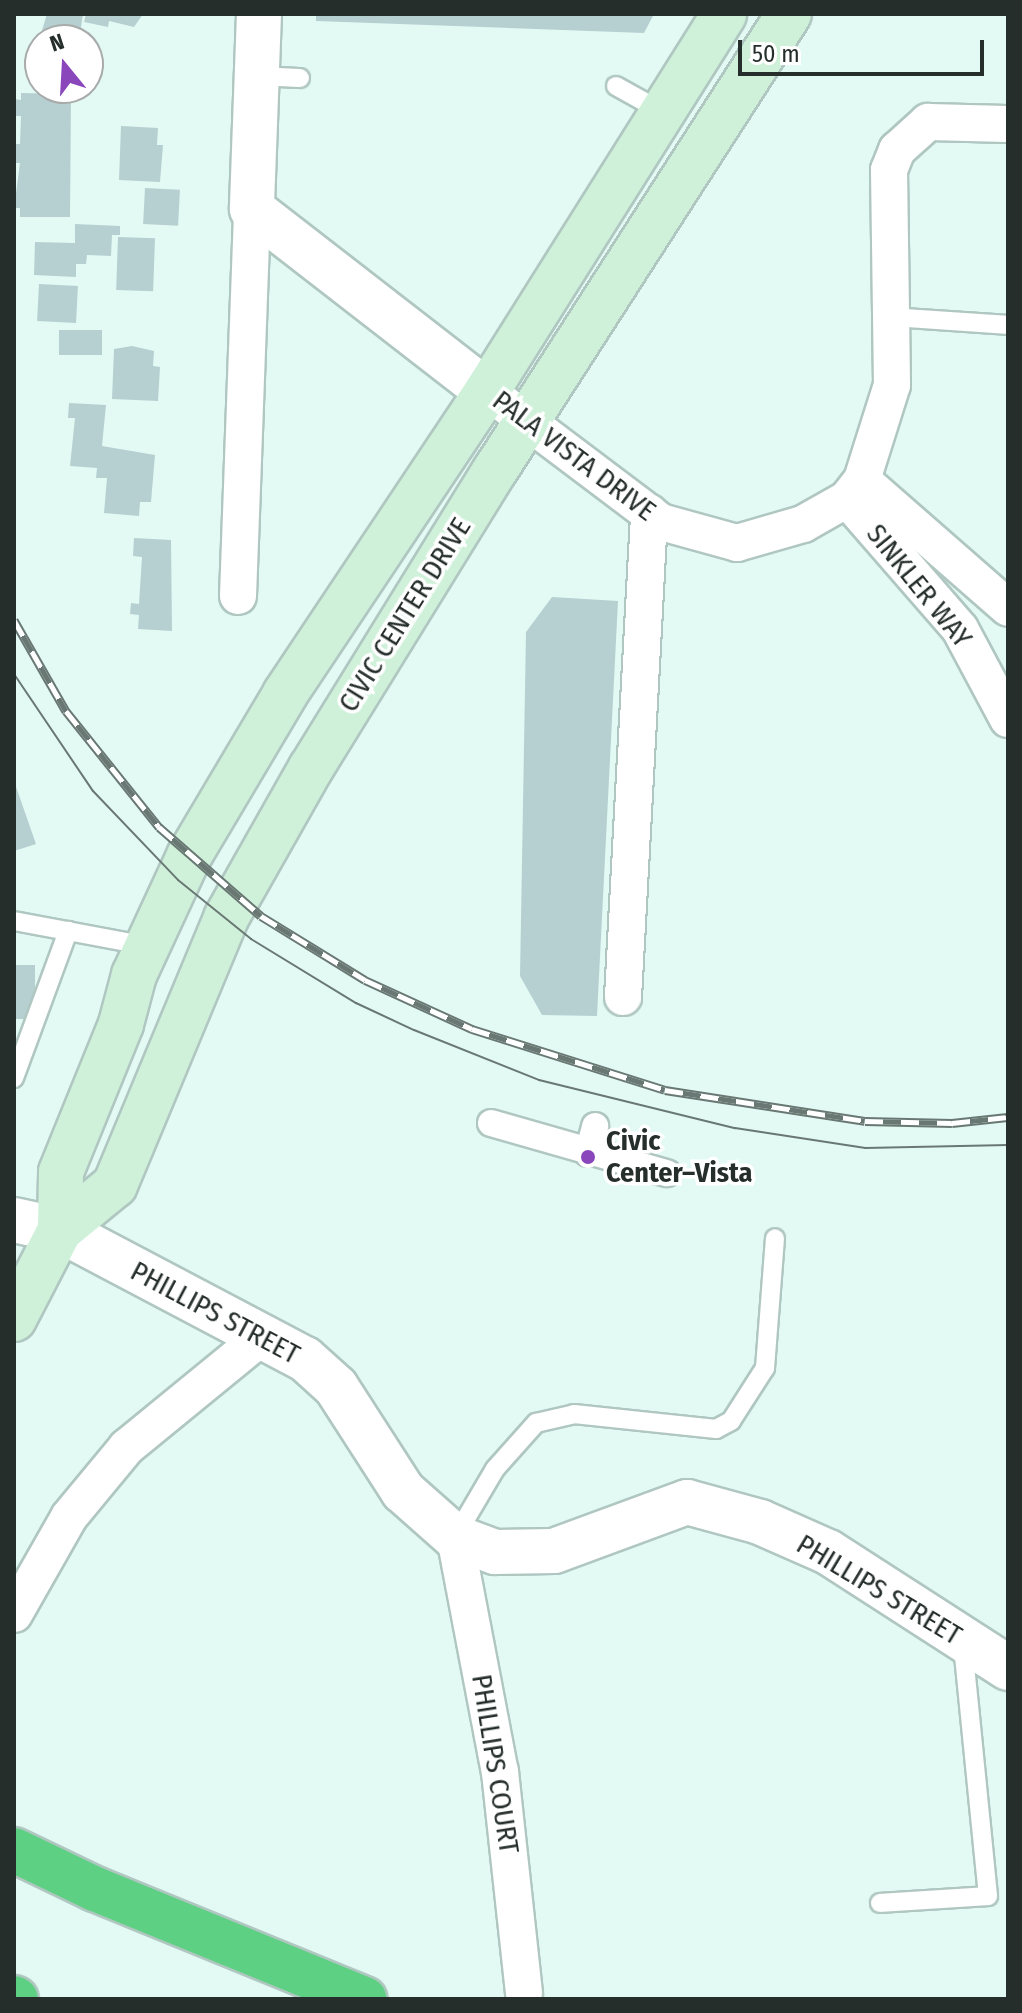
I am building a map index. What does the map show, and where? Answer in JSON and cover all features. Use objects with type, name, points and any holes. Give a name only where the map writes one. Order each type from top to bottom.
[{"type":"highway","points":[[14,1850],[95,1889],[364,1999]]},
{"type":"main road","name":"CIVIC CENTER DRIVE","points":[[60,1230],[61,1172],[148,946],[189,856],[285,694],[487,391],[724,14]]},
{"type":"main road","name":"CIVIC CENTER DRIVE","points":[[14,1319],[60,1230],[115,1185],[237,896],[367,675],[789,14]]},
{"type":"street","points":[[238,596],[259,14]]},
{"type":"street","points":[[1008,124],[928,122],[897,150],[889,170],[892,385],[855,489],[1008,608]]},
{"type":"street","name":"PALA VISTA DRIVE","points":[[252,209],[526,423],[649,513],[703,536],[737,543],[776,535],[855,489]]},
{"type":"street","name":"SINKLER WAY","points":[[855,489],[960,629],[1008,719]]},
{"type":"street","points":[[623,997],[649,513]]},
{"type":"street","points":[[491,1123],[667,1173]]},
{"type":"street","points":[[588,1153],[595,1126]]},
{"type":"street","name":"PHILLIPS STREET","points":[[14,1220],[60,1230],[265,1334],[326,1376],[403,1491],[455,1537],[495,1552],[554,1551],[687,1502],[760,1522],[828,1552],[1008,1668]]},
{"type":"street","points":[[14,1614],[69,1517],[127,1447],[265,1334]]},
{"type":"street","name":"PHILLIPS COURT","points":[[455,1537],[500,1772],[524,1993]]},
{"type":"lane","points":[[257,76],[300,78]]},
{"type":"lane","points":[[616,86],[664,112]]},
{"type":"lane","points":[[891,317],[1008,325]]},
{"type":"lane","points":[[14,921],[148,946]]},
{"type":"lane","points":[[14,1078],[68,931]]},
{"type":"lane","points":[[455,1537],[495,1469],[536,1423],[574,1414],[716,1429],[731,1421],[765,1368],[775,1238]]},
{"type":"lane","points":[[880,1903],[988,1896],[963,1641]]},
{"type":"building","points":[[47,14],[83,14],[81,24],[44,24]]},
{"type":"building","points":[[86,14],[143,14],[134,27],[109,21],[108,27],[84,22]]},
{"type":"building","points":[[316,14],[654,14],[644,33],[316,21]]},
{"type":"building","points":[[21,93],[24,93],[24,104],[71,104],[70,217],[20,217],[20,208],[14,208],[20,163],[14,163],[14,144],[20,144],[21,116],[14,116],[14,99],[21,100]]},
{"type":"building","points":[[121,126],[158,128],[157,145],[163,145],[160,182],[119,180]]},
{"type":"building","points":[[145,188],[180,190],[178,226],[143,224]]},
{"type":"building","points":[[75,224],[120,226],[120,235],[112,235],[111,256],[87,255],[86,264],[76,264],[76,277],[34,275],[35,242],[75,243]]},
{"type":"building","points":[[118,237],[155,238],[153,291],[116,290]]},
{"type":"building","points":[[39,284],[78,286],[76,323],[37,321]]},
{"type":"building","points":[[59,330],[102,330],[102,355],[59,355]]},
{"type":"building","points":[[132,346],[154,351],[153,366],[160,367],[158,401],[112,399],[114,349]]},
{"type":"building","points":[[69,403],[106,405],[102,446],[155,455],[151,502],[140,502],[139,516],[104,513],[107,478],[96,478],[97,468],[70,466],[75,418],[68,418]]},
{"type":"building","points":[[134,538],[171,540],[172,631],[138,629],[139,615],[130,614],[131,603],[139,604],[142,557],[133,556]]},
{"type":"building","points":[[552,597],[618,601],[597,1016],[542,1015],[520,976],[526,632]]},
{"type":"building","points":[[14,781],[36,844],[14,851]]},
{"type":"building","points":[[14,965],[35,965],[35,1019],[14,1019]]},
{"type":"tram line","points":[[14,674],[93,791],[178,880],[251,939],[356,1003],[539,1080],[735,1128],[865,1148],[1008,1145]]},
{"type":"railway","points":[[14,620],[66,711],[159,827],[261,916],[365,980],[472,1029],[665,1090],[865,1121],[952,1123],[1008,1117]]},
{"type":"place","name":"Civic Center–Vista","points":[[588,1157]]}]
